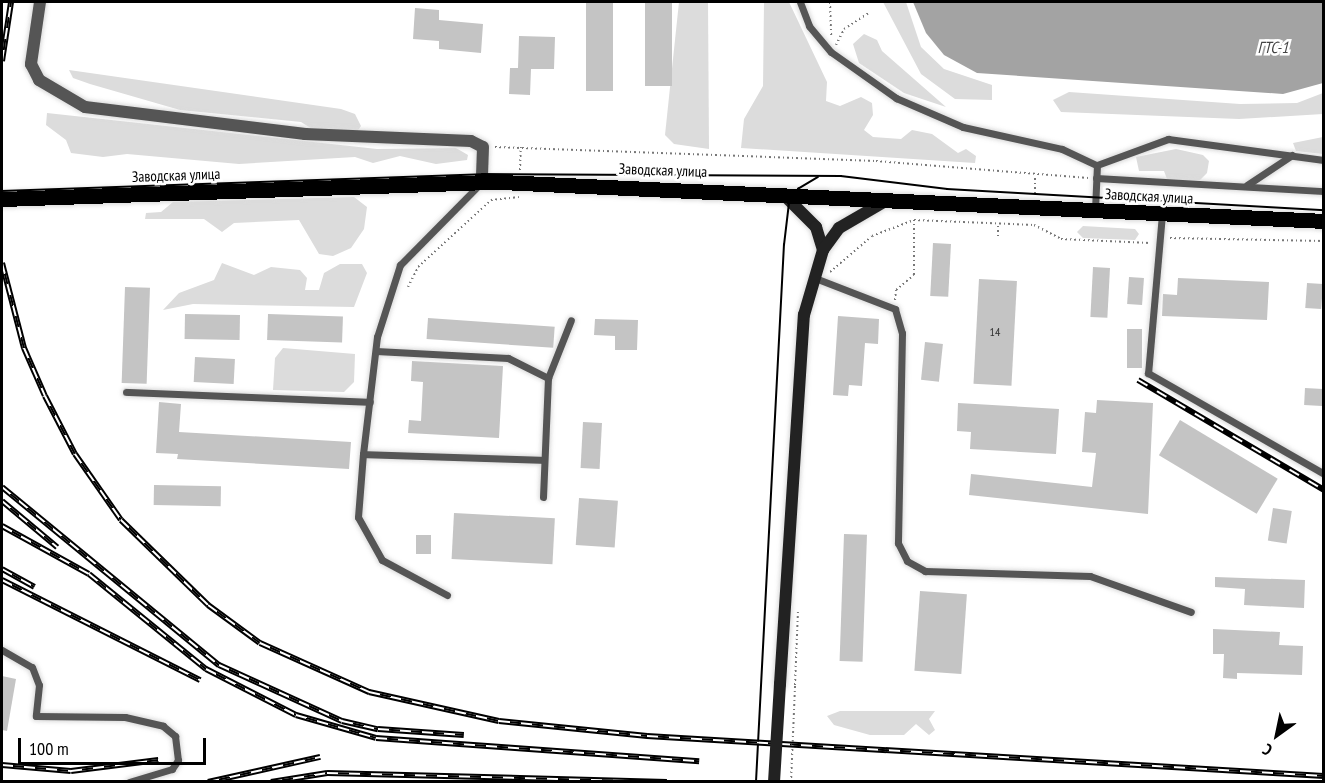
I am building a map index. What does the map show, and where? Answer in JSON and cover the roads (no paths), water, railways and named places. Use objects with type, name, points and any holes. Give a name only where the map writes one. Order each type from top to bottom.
[{"type":"main road","name":"Заводская улица","points":[[2,199],[482,182],[780,193],[882,203],[1323,221]]},
{"type":"street","points":[[40,2],[31,64],[39,80],[85,106],[304,134],[455,140],[483,147],[482,182]]},
{"type":"street","points":[[774,782],[797,387],[804,315],[820,279],[823,250],[816,227],[780,193]]},
{"type":"street","points":[[823,250],[839,228],[882,203]]},
{"type":"lane","points":[[800,2],[809,26],[831,52],[896,98],[963,127],[1062,149],[1097,165],[1168,140],[1323,160]]},
{"type":"lane","points":[[1246,185],[1292,155]]},
{"type":"lane","points":[[1095,211],[1097,165]]},
{"type":"lane","points":[[1096,178],[1323,191]]},
{"type":"lane","points":[[447,596],[382,560],[358,517],[363,454],[376,351],[400,265],[482,182]]},
{"type":"lane","points":[[1162,214],[1148,373],[1323,474]]},
{"type":"lane","points":[[820,279],[895,309],[902,333],[898,543],[907,561],[925,571],[1090,576],[1191,612]]},
{"type":"lane","points":[[543,497],[548,378],[571,320]]},
{"type":"lane","points":[[376,351],[508,357],[548,378]]},
{"type":"lane","points":[[126,392],[370,402]]},
{"type":"lane","points":[[363,454],[544,460]]},
{"type":"lane","points":[[2,650],[32,667],[39,685],[36,716],[125,717],[163,726],[175,736],[178,759],[172,768],[129,782]]},
{"type":"water","name":"ГТС-1","points":[[913,2],[1323,2],[1323,83],[1283,94],[977,73],[944,55],[926,33]]},
{"type":"tram line","points":[[2,191],[482,174],[841,176],[947,189],[1324,210]]},
{"type":"tram line","points":[[756,782],[784,245],[789,203],[798,189],[818,177]]},
{"type":"railway","points":[[2,61],[11,2]]},
{"type":"railway","points":[[2,263],[24,348],[45,396],[75,454],[121,520],[208,605],[260,643],[369,692],[499,721],[647,736],[1324,776]]},
{"type":"railway","points":[[1138,380],[1324,490]]},
{"type":"railway","points":[[2,487],[219,665],[342,721],[378,729],[464,735]]},
{"type":"railway","points":[[2,501],[57,547]]},
{"type":"railway","points":[[2,526],[89,574],[206,669],[296,715],[376,738],[699,761]]},
{"type":"railway","points":[[2,569],[34,587]]},
{"type":"railway","points":[[2,580],[200,680]]},
{"type":"railway","points":[[208,782],[320,757]]},
{"type":"railway","points":[[2,765],[71,771],[158,760]]},
{"type":"railway","points":[[271,782],[327,773],[667,782]]}]
